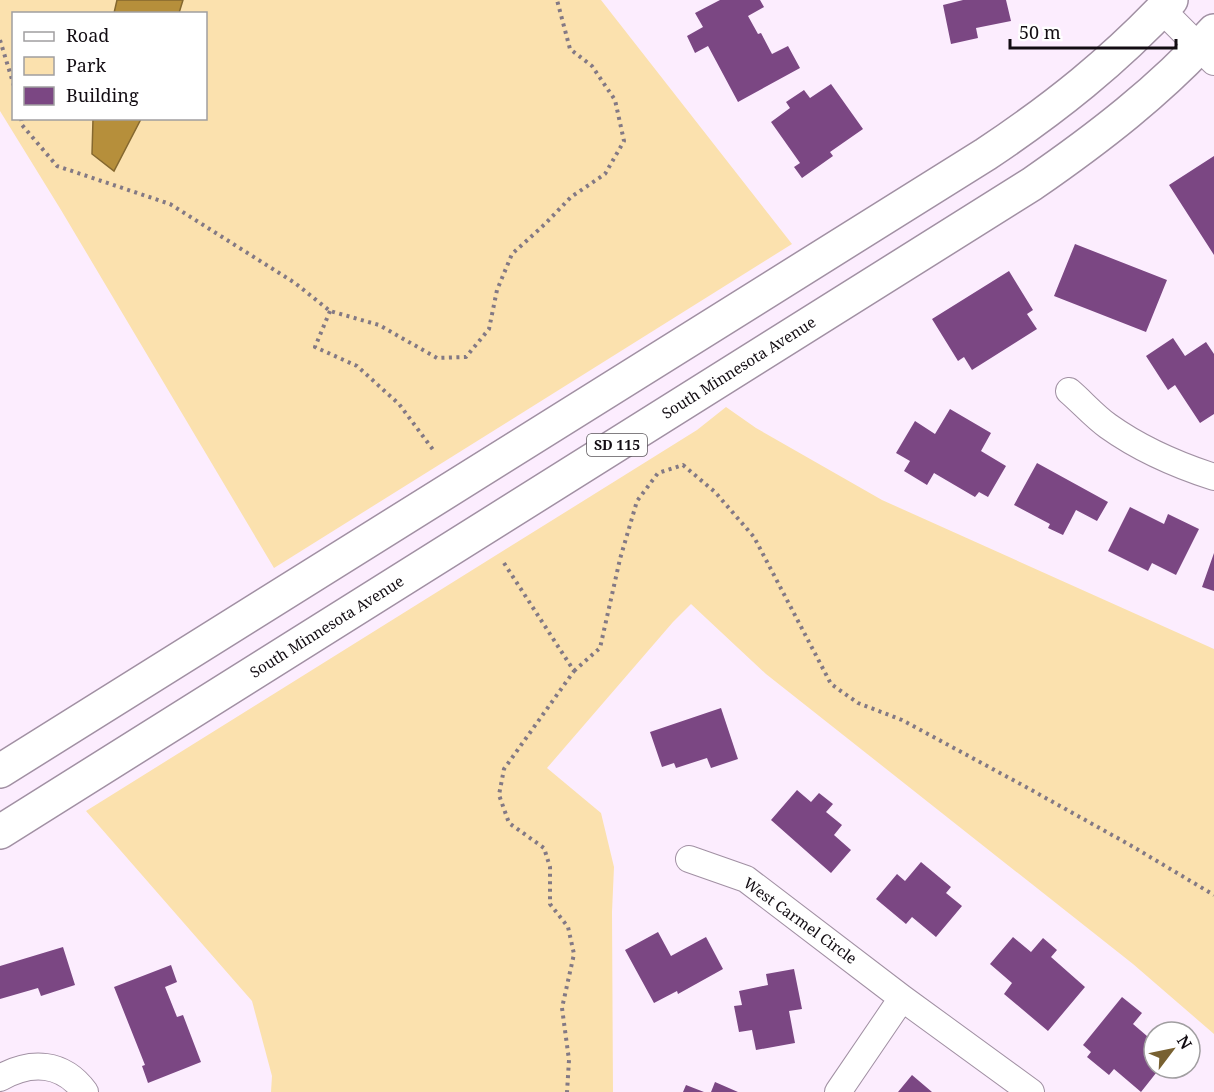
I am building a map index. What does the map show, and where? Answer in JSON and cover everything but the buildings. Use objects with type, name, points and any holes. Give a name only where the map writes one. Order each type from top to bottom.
[{"type":"main road","points":[[0,771],[986,154],[1083,84],[1119,53],[1167,5]]},
{"type":"main road","name":"South Minnesota Avenue","points":[[0,832],[1032,184],[1112,126],[1209,46]]},
{"type":"street","points":[[1167,5],[1209,46]]},
{"type":"street","points":[[1069,391],[1106,425],[1141,448],[1186,468],[1214,477]]},
{"type":"street","name":"West Carmel Circle","points":[[688,859],[746,879],[1031,1092]]},
{"type":"street","points":[[837,1092],[903,998]]},
{"type":"street","points":[[0,1078],[30,1066],[45,1066],[62,1071],[78,1082],[85,1092]]},
{"type":"path","points":[[21,120],[22,125],[57,166],[170,204],[295,283],[330,311],[379,325],[437,358],[466,357],[489,329],[497,290],[512,254],[571,197],[605,174],[624,141],[615,100],[592,66],[570,49],[557,0]]},
{"type":"path","points":[[0,40],[12,79]]},
{"type":"path","points":[[330,311],[315,347],[357,366],[399,404],[434,451]]},
{"type":"path","points":[[567,1092],[569,1060],[562,1008],[574,954],[568,927],[550,904],[550,867],[544,848],[509,823],[499,795],[504,769],[574,671],[600,648],[620,559],[637,501],[658,473],[684,465],[715,492],[754,537],[831,684],[858,703],[902,720],[1026,787],[1214,895]]},
{"type":"path","points":[[504,563],[574,671]]},
{"type":"green space","points":[[0,0],[601,0],[792,244],[274,568],[0,111]]},
{"type":"green space","points":[[726,407],[756,428],[882,500],[1214,649],[1214,1034],[1202,1024],[1202,1020],[1198,1020],[1133,964],[766,674],[691,604],[547,768],[601,813],[614,867],[613,1092],[271,1092],[272,1076],[252,1001],[86,811],[697,430]]},
{"type":"shaded area","points":[[117,0],[183,0],[179,12],[114,12]]},
{"type":"shaded area","points":[[93,120],[140,120],[114,171],[92,154]]}]
